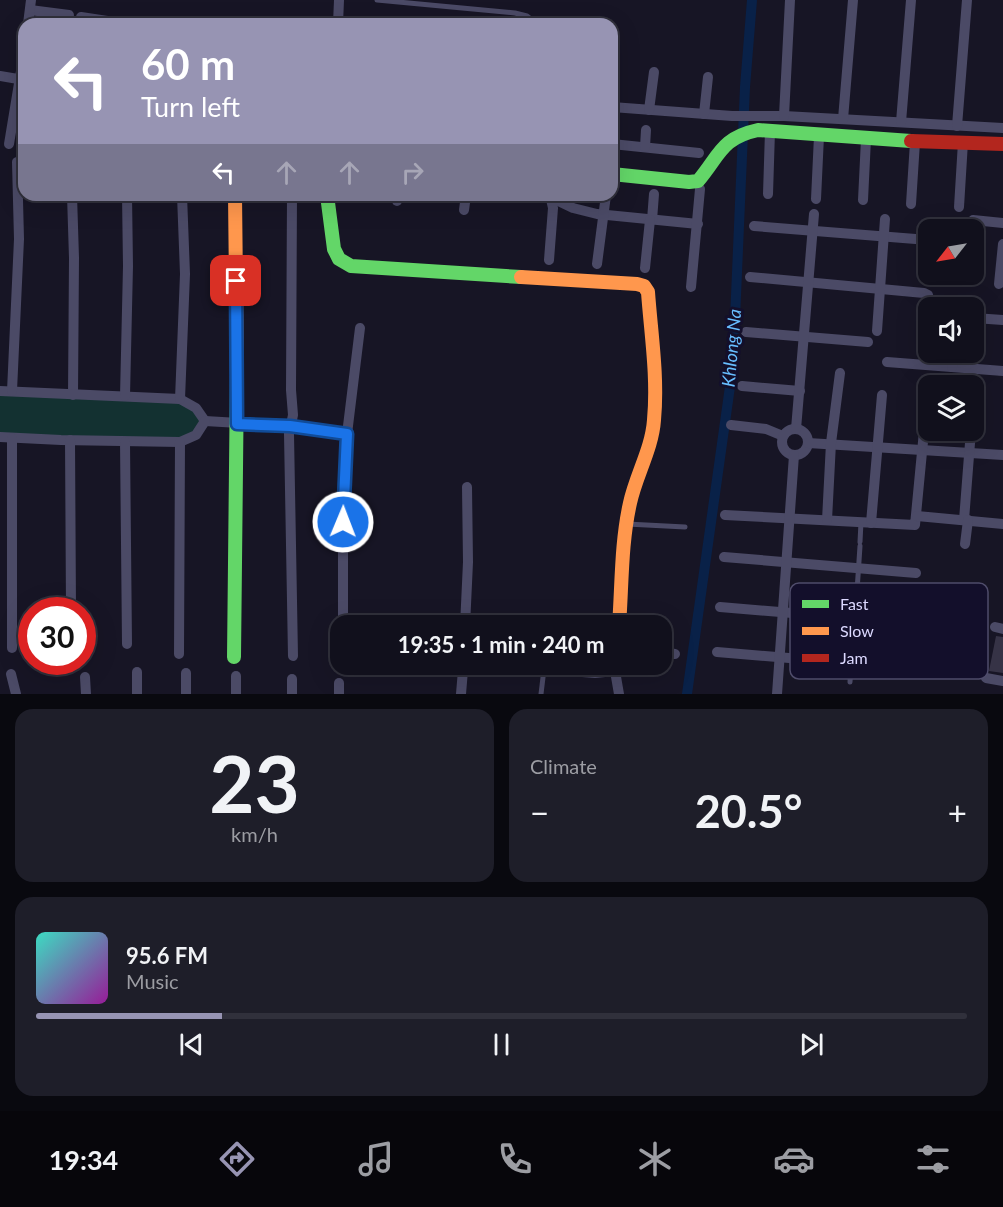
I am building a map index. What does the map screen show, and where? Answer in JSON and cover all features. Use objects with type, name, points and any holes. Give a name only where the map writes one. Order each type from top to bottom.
[{"type":"street","points":[[338,18],[339,0]]},
{"type":"street","points":[[784,116],[790,0]]},
{"type":"street","points":[[843,119],[853,0]]},
{"type":"street","points":[[901,122],[911,0]]},
{"type":"street","points":[[957,126],[967,0]]},
{"type":"street","points":[[31,5],[69,15]]},
{"type":"street","points":[[81,17],[88,18]]},
{"type":"street","points":[[649,110],[654,72]]},
{"type":"street","points":[[0,76],[18,79]]},
{"type":"street","points":[[704,114],[708,77]]},
{"type":"street","points":[[9,144],[18,100]]},
{"type":"street","points":[[618,107],[732,116],[784,116],[1003,128]]},
{"type":"street","points":[[645,147],[646,130]]},
{"type":"street","points":[[768,194],[770,130]]},
{"type":"street","points":[[618,175],[698,181],[718,152],[732,139],[745,132],[770,130],[819,136],[915,142],[1003,144]]},
{"type":"street","points":[[816,199],[819,136]]},
{"type":"street","points":[[863,200],[866,139]]},
{"type":"street","points":[[911,204],[915,142]]},
{"type":"street","points":[[959,207],[963,142]]},
{"type":"street","points":[[618,145],[699,153]]},
{"type":"street","points":[[17,162],[18,200]]},
{"type":"street","points":[[691,287],[700,189]]},
{"type":"street","points":[[645,268],[654,194]]},
{"type":"street","points":[[12,391],[19,239],[18,201]]},
{"type":"street","points":[[72,201],[73,395]]},
{"type":"street","points":[[125,396],[127,201]]},
{"type":"street","points":[[180,399],[185,274],[182,201]]},
{"type":"street","points":[[234,657],[235,436],[237,424],[235,201]]},
{"type":"street","points":[[292,201],[292,415],[290,426],[292,656]]},
{"type":"street","points":[[328,201],[334,249],[339,259],[351,266],[644,286],[648,292],[655,398],[654,423],[633,488],[626,524],[620,615]]},
{"type":"street","points":[[464,210],[465,201]]},
{"type":"street","points":[[549,260],[554,201]]},
{"type":"street","points":[[558,201],[573,208],[603,214],[698,224]]},
{"type":"street","points":[[597,264],[605,201]]},
{"type":"street","points":[[796,429],[814,214]]},
{"type":"street","points":[[877,331],[885,219]]},
{"type":"street","points":[[984,221],[1003,223]]},
{"type":"street","points":[[754,226],[918,239]]},
{"type":"street","points":[[999,284],[1003,244]]},
{"type":"street","points":[[750,278],[880,288],[928,295],[928,297]]},
{"type":"street","points":[[984,319],[1003,320]]},
{"type":"street","points":[[343,615],[343,501],[347,434],[360,328]]},
{"type":"street","points":[[746,332],[868,342]]},
{"type":"street","points":[[887,362],[1003,372]]},
{"type":"street","points":[[952,363],[952,367]]},
{"type":"street","points":[[827,520],[831,443],[840,373]]},
{"type":"street","points":[[742,386],[800,391]]},
{"type":"street","points":[[0,391],[180,399],[196,408],[205,421],[290,426],[347,434]]},
{"type":"street","points":[[866,523],[882,395]]},
{"type":"street","points":[[0,437],[180,442],[196,435],[205,421]]},
{"type":"street","points":[[731,425],[766,429],[783,436]]},
{"type":"street","points":[[796,429],[805,433],[808,443],[803,452],[794,455],[784,451],[781,441],[783,436],[786,432],[796,429]]},
{"type":"street","points":[[12,438],[12,648]]},
{"type":"street","points":[[70,440],[71,597]]},
{"type":"street","points":[[725,515],[913,526],[917,516],[924,441]]},
{"type":"street","points":[[965,544],[970,441]]},
{"type":"street","points":[[125,442],[127,644]]},
{"type":"street","points":[[179,654],[180,442]]},
{"type":"street","points":[[808,443],[1003,455]]},
{"type":"street","points":[[777,694],[794,455]]},
{"type":"street","points":[[466,615],[468,487]]},
{"type":"street","points":[[917,516],[1003,524]]},
{"type":"street","points":[[724,557],[916,573]]},
{"type":"street","points":[[720,607],[790,613]]},
{"type":"street","points":[[717,652],[790,658]]},
{"type":"street","points":[[137,672],[137,694]]},
{"type":"street","points":[[186,673],[186,694]]},
{"type":"street","points":[[11,675],[16,694]]},
{"type":"street","points":[[461,694],[462,675]]},
{"type":"street","points":[[617,675],[621,694]]},
{"type":"street","points":[[236,676],[236,694]]},
{"type":"street","points":[[85,677],[86,694]]},
{"type":"street","points":[[988,678],[1003,681]]},
{"type":"street","points":[[292,679],[292,694]]},
{"type":"lane","points":[[377,0],[515,13],[530,18]]},
{"type":"lane","points":[[858,583],[860,544],[866,523]]},
{"type":"lane","points":[[626,524],[685,527]]},
{"type":"lane","points":[[541,694],[543,675]]},
{"type":"green space","points":[[0,391],[180,401],[196,408],[202,424],[180,442],[0,436]]},
{"type":"building","points":[[996,636],[1003,637],[1003,673],[989,671]]},
{"type":"waterway","name":"Khlong Na","points":[[687,694],[733,365],[745,87],[752,0]]},
{"type":"traffic: fast","points":[[618,175],[698,181],[729,143],[746,133],[758,130],[911,141]]},
{"type":"traffic: fast","points":[[328,201],[334,249],[339,259],[351,266],[521,277]]},
{"type":"traffic: fast","points":[[234,657],[237,374]]},
{"type":"traffic: slow","points":[[235,201],[237,374]]},
{"type":"traffic: slow","points":[[521,277],[637,284],[644,286],[648,292],[655,372],[654,420],[653,431],[627,518],[620,615]]},
{"type":"traffic: jam","points":[[911,141],[1003,144]]},
{"type":"route","points":[[236,281],[237,424],[290,426],[347,434],[343,522]]}]
